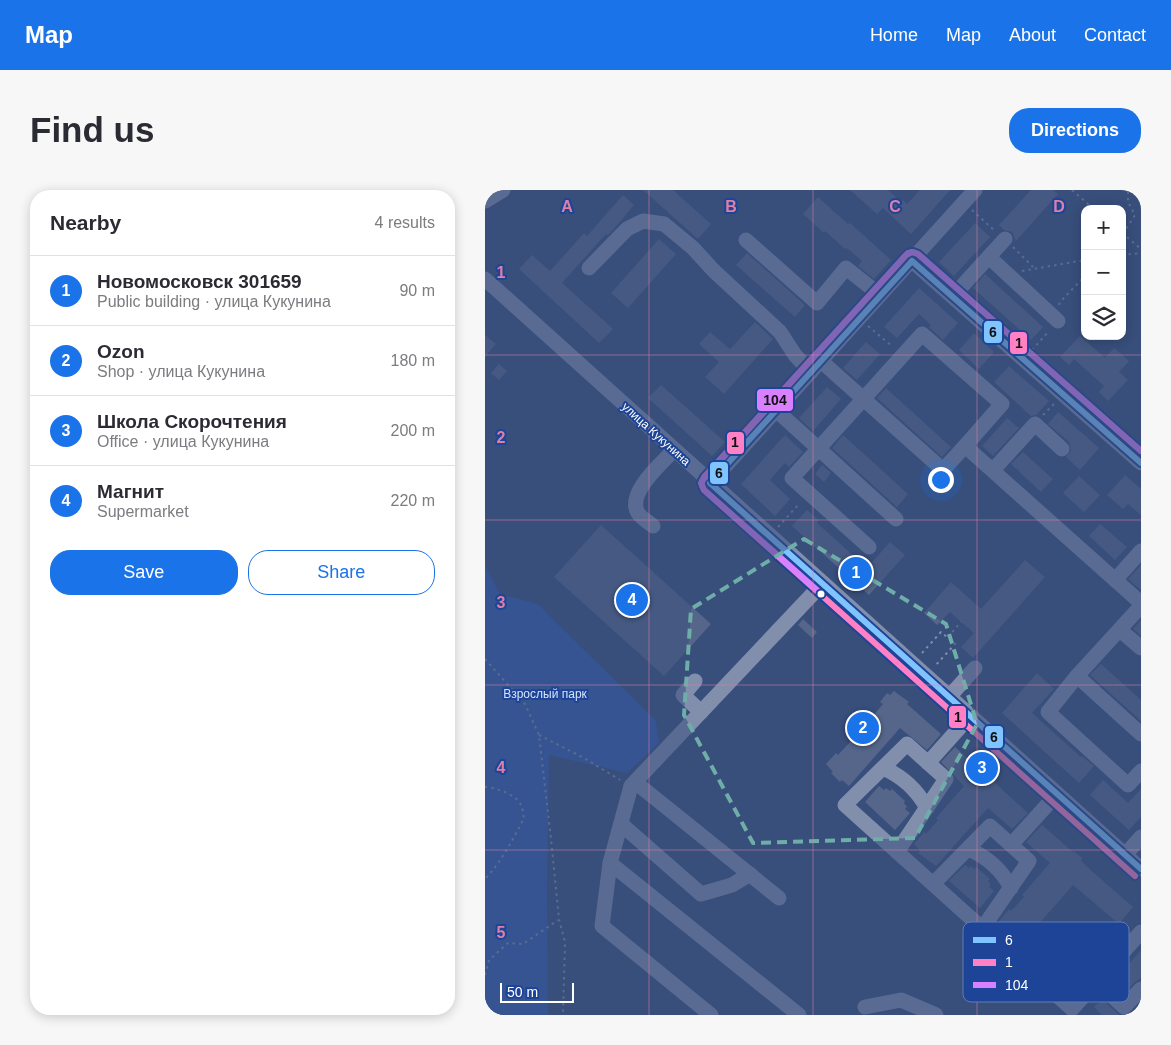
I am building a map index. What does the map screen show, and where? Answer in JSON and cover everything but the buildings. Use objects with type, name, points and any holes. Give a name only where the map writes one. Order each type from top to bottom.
[{"type":"street","points":[[485,200],[503,190]]},
{"type":"street","points":[[710,483],[975,190]]},
{"type":"street","points":[[589,268],[627,229],[643,221],[664,224],[693,248],[713,270],[780,332],[795,355],[811,372]]},
{"type":"street","points":[[953,296],[1005,239]]},
{"type":"street","points":[[746,240],[817,303],[846,268],[880,295]]},
{"type":"street","points":[[989,257],[1059,320]]},
{"type":"street","points":[[912,261],[1141,463]]},
{"type":"street","name":"улица Кукунина","points":[[485,279],[1141,869]]},
{"type":"street","points":[[821,361],[863,399],[943,470],[1002,404],[922,334],[863,399],[792,478],[869,547]]},
{"type":"street","points":[[777,410],[896,519]]},
{"type":"street","points":[[993,470],[1035,424],[1062,449]]},
{"type":"street","points":[[965,446],[1141,605],[1077,676],[1048,712],[1128,785],[1141,771]]},
{"type":"street","points":[[653,526],[638,512],[636,504],[637,494],[674,450]]},
{"type":"street","points":[[1115,580],[1141,551]]},
{"type":"street","points":[[710,1015],[602,926],[610,864],[633,784],[823,584]]},
{"type":"street","points":[[1120,630],[1141,648]]},
{"type":"street","points":[[949,697],[975,668]]},
{"type":"street","points":[[1077,676],[1141,734]]},
{"type":"street","points":[[695,681],[683,695],[701,712]]},
{"type":"street","points":[[928,763],[970,716]]},
{"type":"street","points":[[897,852],[946,779],[907,744],[845,805],[974,922]]},
{"type":"street","points":[[883,768],[895,773],[920,796],[927,808]]},
{"type":"street","points":[[633,784],[779,898]]},
{"type":"street","points":[[1011,845],[1057,794]]},
{"type":"street","points":[[621,824],[701,894],[733,886],[750,874]]},
{"type":"street","points":[[933,884],[990,826],[1029,861],[987,922]]},
{"type":"street","points":[[1125,855],[1141,837]]},
{"type":"street","points":[[968,849],[980,853],[1004,876],[1011,888]]},
{"type":"street","points":[[610,864],[799,1015]]},
{"type":"street","points":[[1129,945],[1141,932]]},
{"type":"street","points":[[1129,1002],[1141,989]]},
{"type":"street","points":[[865,1007],[901,1000],[936,1015]]},
{"type":"street","points":[[1064,1002],[1072,1009],[1078,1002]]},
{"type":"street","points":[[1119,1002],[1124,1007],[1129,1002]]},
{"type":"path","points":[[1072,190],[1089,205]]},
{"type":"path","points":[[1126,229],[1135,215],[1128,202],[1128,190]]},
{"type":"path","points":[[1126,236],[1141,249]]},
{"type":"path","points":[[1126,255],[1141,253]]},
{"type":"path","points":[[1007,274],[1081,261]]},
{"type":"path","points":[[1024,359],[1059,320],[1059,302],[1081,280]]},
{"type":"path","points":[[860,318],[902,356]]},
{"type":"path","points":[[1035,424],[1063,393]]},
{"type":"path","points":[[770,536],[809,493]]},
{"type":"path","points":[[947,637],[961,622]]},
{"type":"path","points":[[922,653],[941,632],[947,637],[955,644],[936,665]]},
{"type":"path","points":[[485,659],[525,704],[539,735],[551,830],[559,919],[565,942],[563,1015]]},
{"type":"path","points":[[539,735],[633,784]]},
{"type":"path","points":[[485,787],[490,787],[509,795],[521,804],[524,818],[503,857],[485,879]]},
{"type":"path","points":[[485,974],[489,960],[507,943],[523,944],[559,919]]},
{"type":"highlighted area","points":[[804,539],[946,624],[977,724],[915,838],[753,843],[684,715],[691,609]]},
{"type":"green space","name":"Взрослый парк","points":[[485,565],[500,594],[538,604],[656,721],[659,743],[627,773],[549,755],[548,1015],[485,1015]]},
{"type":"transit line","name":"1","points":[[1135,876],[704,490],[701,483],[704,477],[906,255],[912,252],[918,254],[1141,451]]},
{"type":"transit line","name":"104","points":[[817,590],[704,490],[702,481],[908,253],[918,254],[1141,451]]},
{"type":"transit line","name":"6","points":[[1141,463],[912,261],[710,483],[1141,869]]},
{"type":"place","name":"Новомосковск 301659","points":[[856,573]]},
{"type":"place","name":"Магнит","points":[[632,600]]},
{"type":"place","name":"Ozon","points":[[863,728]]},
{"type":"place","name":"Школа Скорочтения","points":[[982,768]]}]
